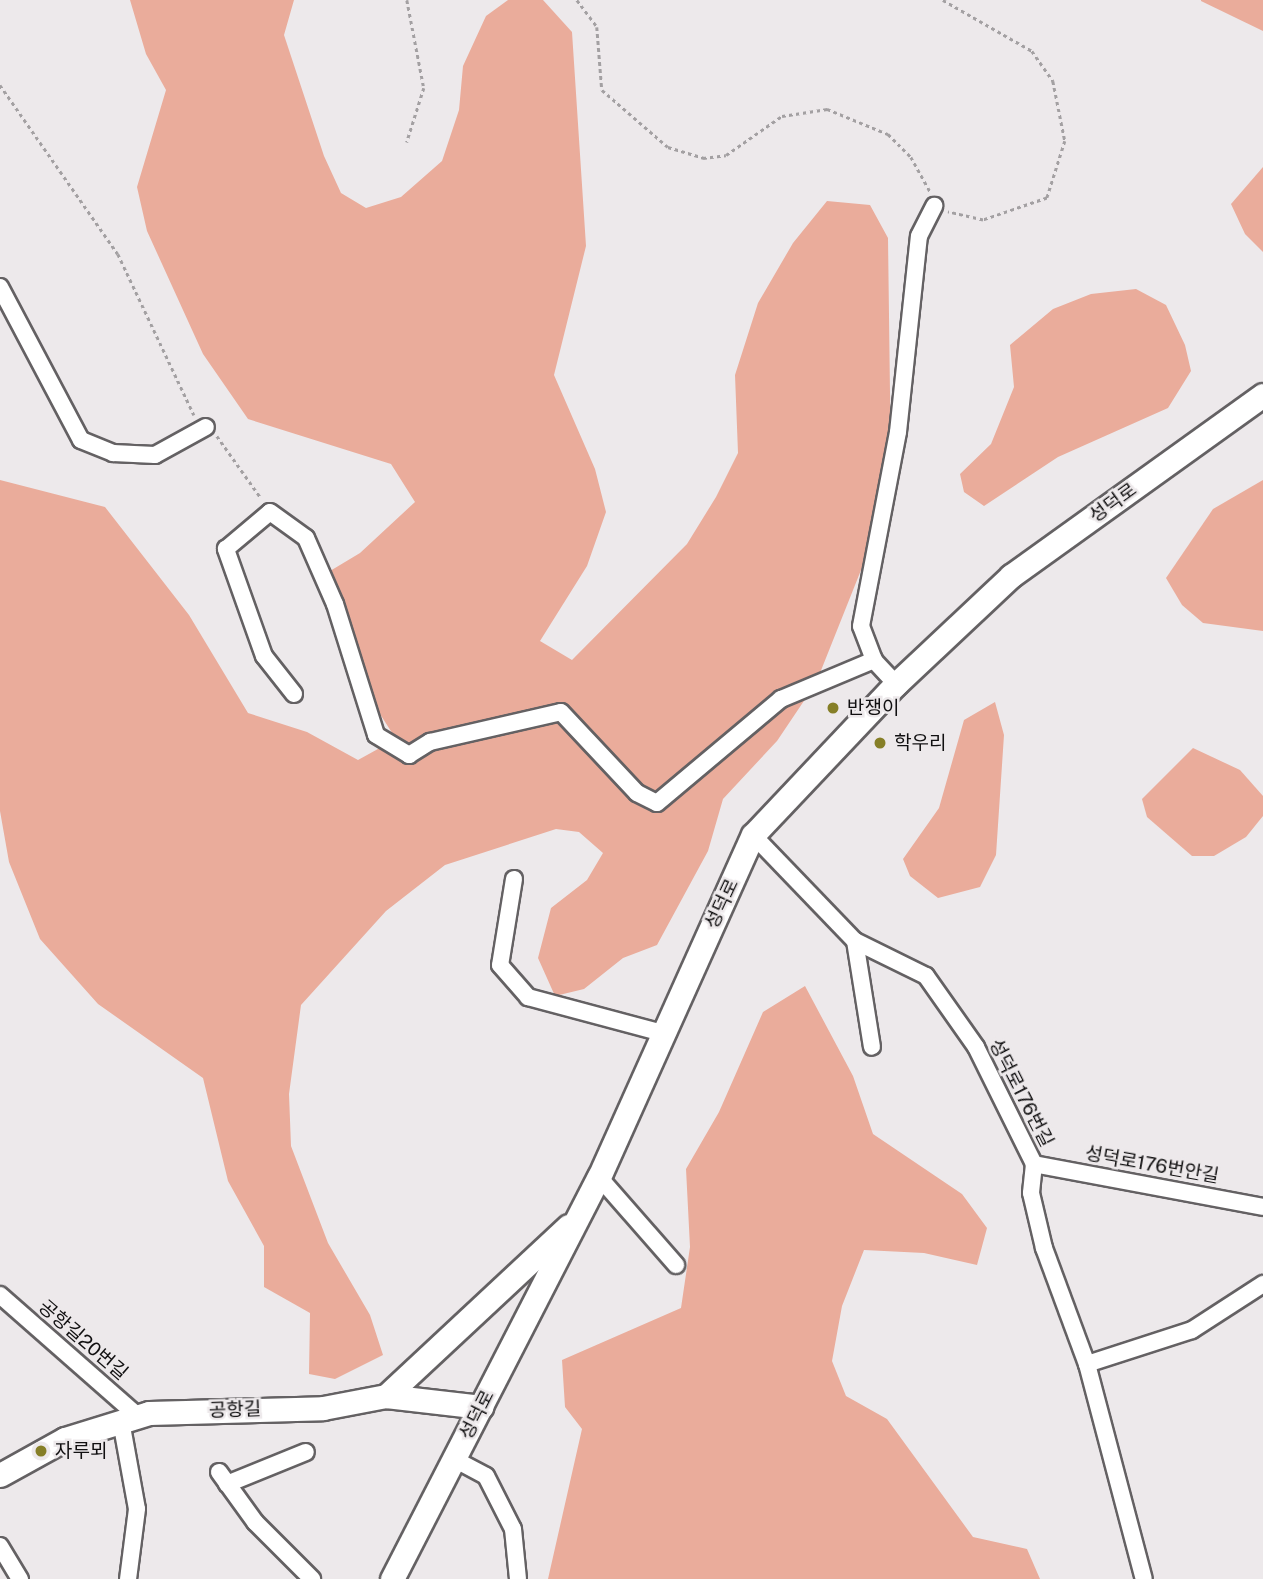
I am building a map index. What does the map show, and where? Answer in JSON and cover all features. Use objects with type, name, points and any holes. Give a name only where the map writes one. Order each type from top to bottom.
[{"type":"street","points":[[896,684],[874,660],[861,626],[898,432],[919,236],[934,206]]},
{"type":"street","points":[[0,288],[80,440],[113,453],[155,455],[206,427]]},
{"type":"street","name":"성덕로","points":[[392,1579],[599,1177],[753,835],[896,684],[1011,576],[1263,395]]},
{"type":"street","points":[[294,694],[264,656],[226,549],[270,512],[306,538],[335,604],[376,735],[409,755],[430,742],[561,712],[637,793],[657,803],[781,699],[874,660]]},
{"type":"street","name":"성덕로176번길","points":[[753,835],[855,941],[926,976],[976,1047],[1034,1164],[1031,1193],[1044,1248],[1087,1364],[1144,1579]]},
{"type":"street","points":[[514,879],[500,965],[528,997],[663,1033]]},
{"type":"street","points":[[855,941],[872,1047]]},
{"type":"street","name":"성덕로176번안길","points":[[1034,1164],[1263,1207]]},
{"type":"street","points":[[599,1177],[676,1265]]},
{"type":"street","points":[[386,1396],[580,1214]]},
{"type":"street","points":[[1087,1364],[1192,1330],[1263,1284]]},
{"type":"street","name":"공항길20번길","points":[[0,1295],[130,1419]]},
{"type":"street","name":"공항길","points":[[0,1475],[65,1439],[130,1419],[323,1408],[386,1396],[481,1407]]},
{"type":"street","points":[[128,1579],[137,1509],[130,1419]]},
{"type":"street","points":[[306,1452],[223,1478],[312,1579]]},
{"type":"street","points":[[454,1459],[486,1476],[513,1529],[519,1579]]},
{"type":"street","points":[[0,1546],[20,1579]]},
{"type":"path","points":[[407,0],[424,88],[407,142]]},
{"type":"path","points":[[577,0],[597,27],[602,90],[668,147],[703,158],[726,155],[782,116],[827,109],[888,134],[926,178],[934,206],[983,220],[1047,198],[1065,141],[1064,111],[1053,81],[1032,51],[943,0]]},
{"type":"path","points":[[0,85],[1,91],[118,254],[187,408],[206,427],[228,443],[270,512]]},
{"type":"shaded area","points":[[130,0],[294,0],[284,35],[324,156],[341,193],[366,208],[401,197],[442,161],[459,110],[463,66],[486,16],[508,0],[543,0],[572,32],[586,246],[554,375],[595,469],[606,512],[587,566],[540,641],[572,660],[687,544],[716,497],[738,453],[735,375],[758,303],[793,243],[827,201],[870,205],[888,238],[891,469],[867,555],[816,683],[777,741],[723,799],[708,851],[657,945],[623,958],[584,989],[555,996],[538,958],[551,908],[587,880],[603,853],[579,832],[556,829],[445,865],[386,911],[301,1005],[289,1094],[291,1146],[328,1243],[370,1315],[383,1355],[335,1379],[309,1374],[310,1313],[264,1287],[264,1246],[228,1181],[203,1078],[98,1004],[40,939],[9,862],[0,811],[0,480],[105,507],[189,615],[248,713],[307,732],[358,760],[396,739],[371,700],[330,571],[360,553],[415,502],[391,464],[248,419],[203,354],[147,231],[137,187],[166,90],[146,54]]},
{"type":"shaded area","points":[[1263,0],[1263,31],[1201,1]]},
{"type":"shaded area","points":[[1263,167],[1263,252],[1245,234],[1231,204]]},
{"type":"shaded area","points":[[1136,289],[1166,305],[1185,345],[1191,371],[1168,408],[1058,457],[984,506],[964,492],[960,474],[991,444],[1014,387],[1010,345],[1053,309],[1091,294]]},
{"type":"shaded area","points":[[1263,480],[1263,631],[1203,623],[1182,605],[1166,578],[1213,509]]},
{"type":"shaded area","points":[[995,702],[1004,735],[996,855],[980,887],[938,898],[910,876],[903,859],[939,808],[964,720]]},
{"type":"shaded area","points":[[1193,748],[1240,770],[1263,796],[1263,816],[1246,837],[1214,856],[1192,856],[1147,817],[1142,799]]},
{"type":"shaded area","points":[[805,986],[853,1076],[873,1134],[962,1194],[987,1228],[977,1265],[924,1253],[864,1250],[842,1306],[832,1361],[846,1396],[887,1419],[973,1537],[1027,1549],[1040,1579],[548,1579],[582,1429],[565,1407],[562,1360],[681,1308],[690,1247],[686,1169],[719,1112],[763,1012]]},
{"type":"place","name":"반쟁이","points":[[833,708]]},
{"type":"place","name":"학우리","points":[[880,743]]},
{"type":"place","name":"자루뫼","points":[[41,1451]]}]
